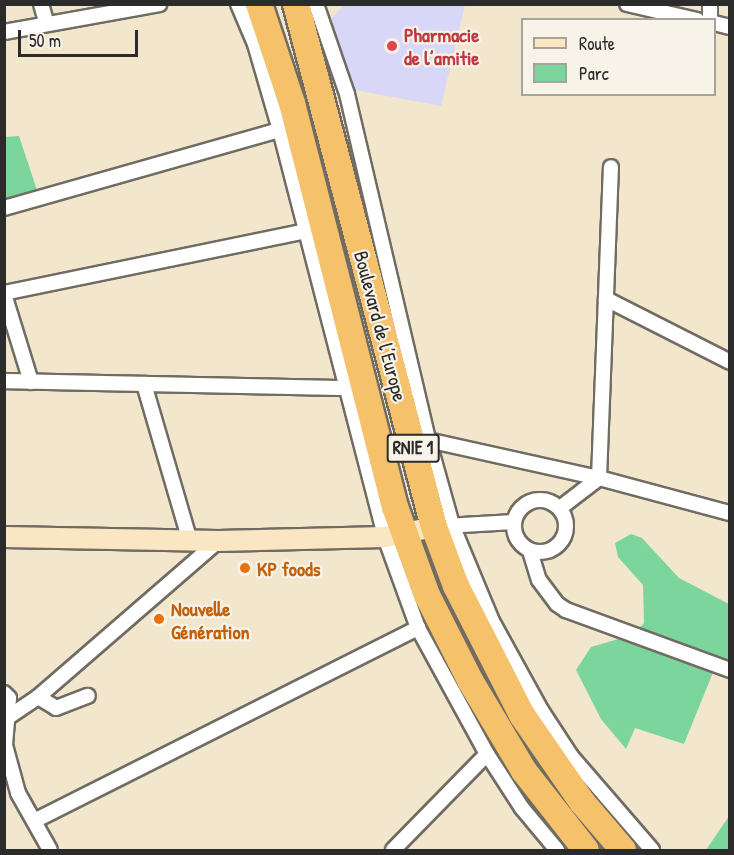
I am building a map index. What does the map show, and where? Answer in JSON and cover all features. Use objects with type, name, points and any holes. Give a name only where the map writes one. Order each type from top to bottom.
[{"type":"highway","name":"Boulevard de l’Europe","points":[[259,4],[292,103],[363,388],[395,535],[471,682],[525,771],[586,850]]},
{"type":"highway","name":"Boulevard de l’Europe","points":[[296,4],[419,438],[443,526],[456,586],[517,705],[582,802],[623,850]]},
{"type":"street","points":[[41,4],[46,22]]},
{"type":"street","points":[[4,32],[46,22],[159,4]]},
{"type":"street","points":[[237,4],[255,44],[306,231],[344,388],[395,535],[418,628],[487,754],[522,808],[557,850]]},
{"type":"street","points":[[316,4],[347,94],[419,438],[599,478],[729,513]]},
{"type":"street","points":[[627,4],[689,18]]},
{"type":"street","points":[[4,208],[279,130]]},
{"type":"street","points":[[599,478],[611,167]]},
{"type":"street","points":[[31,382],[4,294],[306,231]]},
{"type":"street","points":[[606,299],[727,357]]},
{"type":"street","points":[[4,381],[344,388]]},
{"type":"street","points":[[144,384],[190,541]]},
{"type":"street","points":[[560,508],[599,478]]},
{"type":"street","points":[[550,501],[560,508],[567,531],[562,542],[542,553],[530,551],[520,544],[514,522],[527,503],[550,501]]},
{"type":"street","points":[[4,537],[218,541],[395,535],[443,526],[514,522]]},
{"type":"street","points":[[443,526],[541,710],[572,756],[652,850]]},
{"type":"street","points":[[7,718],[39,697],[218,541]]},
{"type":"street","points":[[530,551],[539,580],[557,604],[566,610],[729,670]]},
{"type":"street","points":[[36,820],[418,628]]},
{"type":"street","points":[[4,693],[9,698],[4,745],[18,794],[36,820],[50,850]]},
{"type":"street","points":[[39,697],[56,708],[88,696]]},
{"type":"street","points":[[393,850],[487,754]]},
{"type":"street","points":[[4,799],[18,794]]},
{"type":"shaded area","points":[[344,5],[465,5],[441,106],[355,90],[331,19]]},
{"type":"green space","points":[[19,136],[38,193],[5,202],[4,137]]},
{"type":"green space","points":[[631,534],[642,538],[679,578],[729,604],[729,669],[716,665],[684,744],[635,728],[626,749],[601,719],[576,670],[591,647],[632,635],[644,623],[643,585],[618,557],[615,543]]},
{"type":"green space","points":[[729,816],[729,850],[706,850]]},
{"type":"place","name":"Pharmacie de l’amitie","points":[[392,46]]},
{"type":"place","name":"KP foods","points":[[245,568]]},
{"type":"place","name":"Nouvelle Génération","points":[[159,619]]}]
